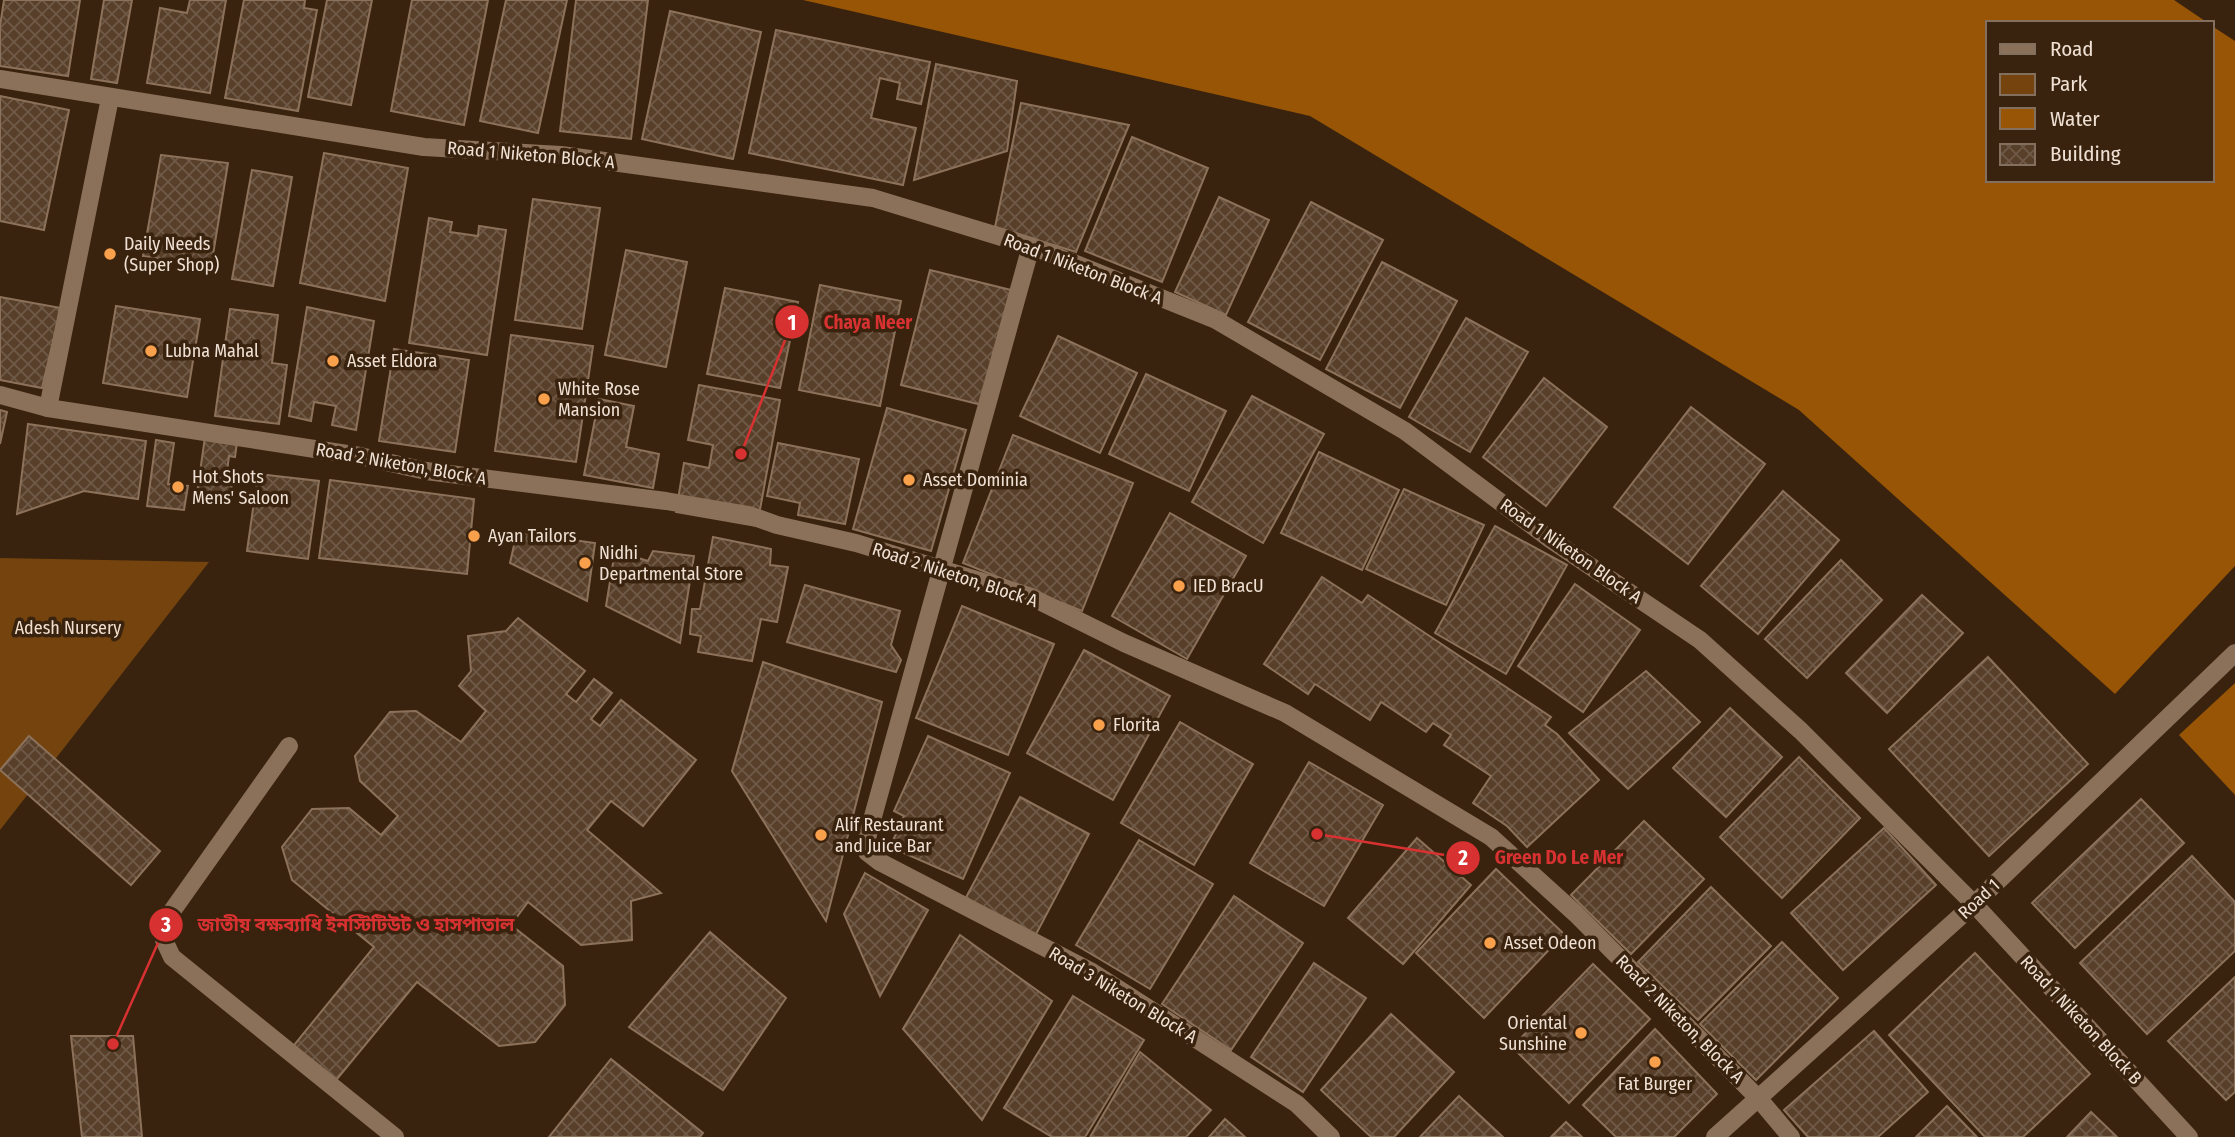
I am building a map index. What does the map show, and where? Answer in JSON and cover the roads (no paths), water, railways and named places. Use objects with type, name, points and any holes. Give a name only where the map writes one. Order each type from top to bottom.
[{"type":"street","name":"Road 1 Niketon Block A","points":[[0,79],[424,147],[561,155],[873,198],[1031,246],[1216,320],[1405,431],[1550,538],[1700,640],[1801,731],[1974,904]]},
{"type":"street","points":[[48,408],[110,98]]},
{"type":"street","points":[[943,569],[1031,246]]},
{"type":"street","name":"Road 2 Niketon, Block A","points":[[0,395],[48,408],[360,456],[426,471],[666,501],[749,515],[777,525],[856,543],[1029,596],[1124,643],[1285,713],[1491,837],[1576,914],[1759,1099],[1791,1137]]},
{"type":"street","name":"Road 3 Niketon Block A","points":[[943,569],[867,838],[867,852],[880,862],[1092,972],[1297,1104],[1331,1137]]},
{"type":"street","name":"Road 1","points":[[1715,1137],[1974,904],[2235,653]]},
{"type":"street","points":[[289,746],[165,921],[164,940],[172,957],[395,1137]]},
{"type":"street","name":"Road 1 Niketon Block B","points":[[1974,904],[2189,1137]]},
{"type":"water","points":[[803,0],[2174,0],[2205,21],[1986,21],[1986,182],[2214,182],[2214,27],[2235,41],[2235,566],[2115,694],[1799,410],[1310,116]]},
{"type":"water","points":[[2235,683],[2235,795],[2179,735]]},
{"type":"place","name":"Daily Needs (Super Shop)","points":[[110,254]]},
{"type":"place","name":"Lubna Mahal","points":[[151,351]]},
{"type":"place","name":"Asset Eldora","points":[[333,361]]},
{"type":"place","name":"White Rose Mansion","points":[[544,399]]},
{"type":"place","name":"Chaya Neer","points":[[741,454]]},
{"type":"place","name":"Asset Dominia","points":[[909,480]]},
{"type":"place","name":"Hot Shots Mens' Saloon","points":[[178,487]]},
{"type":"place","name":"Ayan Tailors","points":[[474,536]]},
{"type":"place","name":"Nidhi Departmental Store","points":[[585,563]]},
{"type":"place","name":"IED BracU","points":[[1179,586]]},
{"type":"place","name":"Florita","points":[[1099,725]]},
{"type":"place","name":"Green Do Le Mer","points":[[1317,834]]},
{"type":"place","name":"Alif Restaurant and Juice Bar","points":[[821,835]]},
{"type":"place","name":"Asset Odeon","points":[[1490,943]]},
{"type":"place","name":"Oriental Sunshine","points":[[1581,1033]]},
{"type":"place","name":"জাতীয় বক্ষব্যাধি ইনস্টিটিউট ও হাসপাতাল","points":[[113,1044]]},
{"type":"place","name":"Fat Burger","points":[[1655,1062]]},
{"type":"park label","name":"Adesh Nursery","points":[[68,628]]}]
